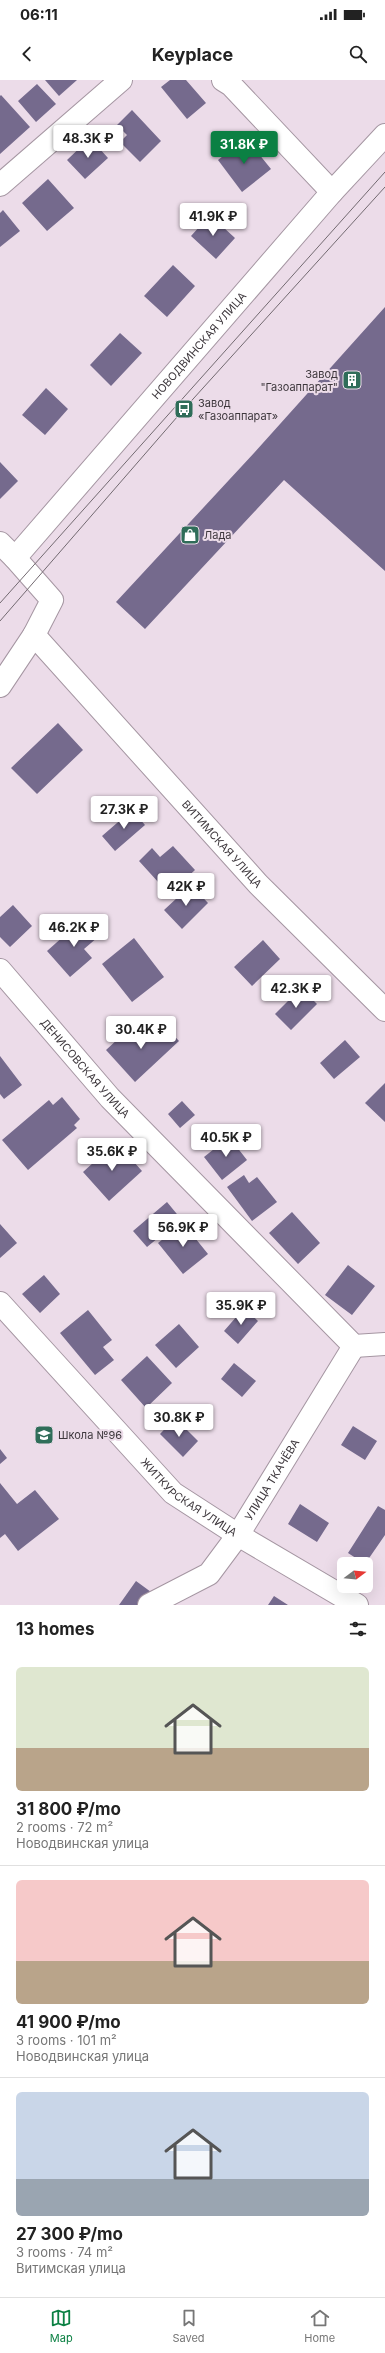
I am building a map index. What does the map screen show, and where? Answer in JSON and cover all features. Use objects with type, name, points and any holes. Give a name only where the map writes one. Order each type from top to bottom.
[{"type":"street","points":[[0,185],[121,80]]},
{"type":"street","points":[[223,80],[231,85],[332,192]]},
{"type":"street","name":"НОВОДВИНСКАЯ УЛИЦА","points":[[8,550],[385,135]]},
{"type":"street","points":[[0,686],[34,635],[52,600],[8,550]]},
{"type":"street","name":"ВИТИМСКАЯ УЛИЦА","points":[[34,635],[258,884],[385,1010]]},
{"type":"street","name":"ДЕНИСОВСКАЯ УЛИЦА","points":[[0,970],[110,1098],[354,1346]]},
{"type":"street","name":"ЖИТКУРСКАЯ УЛИЦА","points":[[0,1303],[173,1493],[238,1535],[357,1605]]},
{"type":"street","points":[[354,1346],[385,1344]]},
{"type":"street","name":"УЛИЦА ТКАЧЁВА","points":[[149,1605],[209,1574],[238,1535],[354,1346]]},
{"type":"building","points":[[45,80],[77,80],[59,96]]},
{"type":"building","points":[[170,80],[186,80],[206,103],[187,119],[161,87]]},
{"type":"building","points":[[37,84],[56,104],[36,122],[18,101]]},
{"type":"building","points":[[1,95],[30,127],[0,154],[0,96]]},
{"type":"building","points":[[132,110],[161,141],[140,162],[120,142],[127,135],[117,125]]},
{"type":"building","points":[[90,138],[108,158],[85,179],[67,160]]},
{"type":"building","points":[[246,138],[271,169],[242,192],[218,160]]},
{"type":"building","points":[[48,179],[74,208],[47,231],[22,203]]},
{"type":"building","points":[[3,210],[20,231],[0,247],[0,213]]},
{"type":"building","points":[[210,215],[235,238],[216,259],[191,236]]},
{"type":"building","points":[[173,265],[195,286],[167,317],[144,296]]},
{"type":"building","name":"Завод \"Газоаппарат\"","points":[[385,307],[385,571],[284,480],[145,629],[116,602],[254,453]]},
{"type":"building","points":[[120,333],[142,353],[111,386],[90,365]]},
{"type":"building","points":[[46,388],[68,409],[45,435],[22,415]]},
{"type":"building","points":[[0,462],[18,481],[0,499]]},
{"type":"building","points":[[58,723],[83,750],[37,794],[11,768]]},
{"type":"building","points":[[132,810],[145,825],[115,851],[102,836]]},
{"type":"building","points":[[173,846],[195,870],[169,894],[139,861],[152,848],[160,857]]},
{"type":"building","points":[[191,885],[208,903],[182,929],[164,910]]},
{"type":"building","points":[[13,905],[32,926],[10,947],[0,937],[0,917]]},
{"type":"building","points":[[83,919],[98,937],[84,949],[92,958],[70,977],[47,951]]},
{"type":"building","points":[[134,938],[164,977],[132,1002],[102,964]]},
{"type":"building","points":[[263,940],[280,959],[252,986],[234,967]]},
{"type":"building","points":[[301,988],[317,1004],[291,1030],[275,1014]]},
{"type":"building","points":[[162,1023],[179,1041],[135,1082],[106,1050],[132,1026],[145,1040]]},
{"type":"building","points":[[345,1040],[360,1057],[334,1079],[320,1063]]},
{"type":"building","points":[[0,1056],[22,1085],[4,1099],[0,1094]]},
{"type":"building","points":[[385,1083],[385,1122],[365,1103]]},
{"type":"building","points":[[62,1097],[80,1119],[74,1125],[77,1128],[28,1170],[2,1140],[49,1100],[53,1105]]},
{"type":"building","points":[[182,1101],[195,1115],[180,1128],[168,1114]]},
{"type":"building","points":[[229,1137],[247,1160],[222,1180],[204,1157]]},
{"type":"building","points":[[116,1142],[142,1171],[109,1201],[83,1172]]},
{"type":"building","points":[[244,1175],[249,1183],[257,1177],[277,1202],[252,1221],[227,1187]]},
{"type":"building","points":[[167,1202],[181,1219],[147,1247],[133,1231]]},
{"type":"building","points":[[292,1212],[320,1243],[298,1264],[269,1233]]},
{"type":"building","points":[[183,1223],[208,1254],[183,1274],[158,1243]]},
{"type":"building","points":[[0,1224],[17,1243],[0,1258]]},
{"type":"building","points":[[348,1265],[375,1286],[352,1315],[325,1295]]},
{"type":"building","points":[[44,1275],[60,1294],[40,1313],[22,1294]]},
{"type":"building","points":[[244,1308],[258,1321],[238,1344],[224,1331]]},
{"type":"building","points":[[88,1310],[112,1340],[103,1347],[114,1360],[95,1375],[60,1333]]},
{"type":"building","points":[[179,1324],[199,1347],[176,1368],[155,1345]]},
{"type":"building","points":[[147,1356],[172,1383],[146,1408],[121,1380]]},
{"type":"building","points":[[234,1363],[256,1381],[242,1397],[221,1379]]},
{"type":"building","points":[[175,1418],[198,1441],[183,1457],[160,1434]]},
{"type":"building","points":[[353,1426],[377,1441],[365,1460],[341,1445]]},
{"type":"building","points":[[0,1449],[7,1458],[0,1464]]},
{"type":"building","points":[[0,1483],[17,1504],[35,1490],[59,1519],[18,1551],[5,1534],[0,1538]]},
{"type":"building","points":[[300,1504],[329,1523],[317,1542],[288,1524]]},
{"type":"building","points":[[378,1506],[385,1510],[385,1535],[370,1557],[354,1557],[348,1553]]},
{"type":"building","points":[[136,1581],[151,1592],[141,1605],[119,1605]]},
{"type":"building","points":[[274,1596],[288,1605],[268,1605]]},
{"type":"tram line","points":[[0,603],[385,172]]},
{"type":"tram line","points":[[0,621],[184,409],[385,187]]},
{"type":"place","name":"Завод \"Газоаппарат\"","points":[[352,380]]},
{"type":"place","name":"Завод «Газоаппарат»","points":[[184,409]]},
{"type":"place","name":"Лада","points":[[190,535]]},
{"type":"place","name":"Школа №96","points":[[44,1435]]}]
